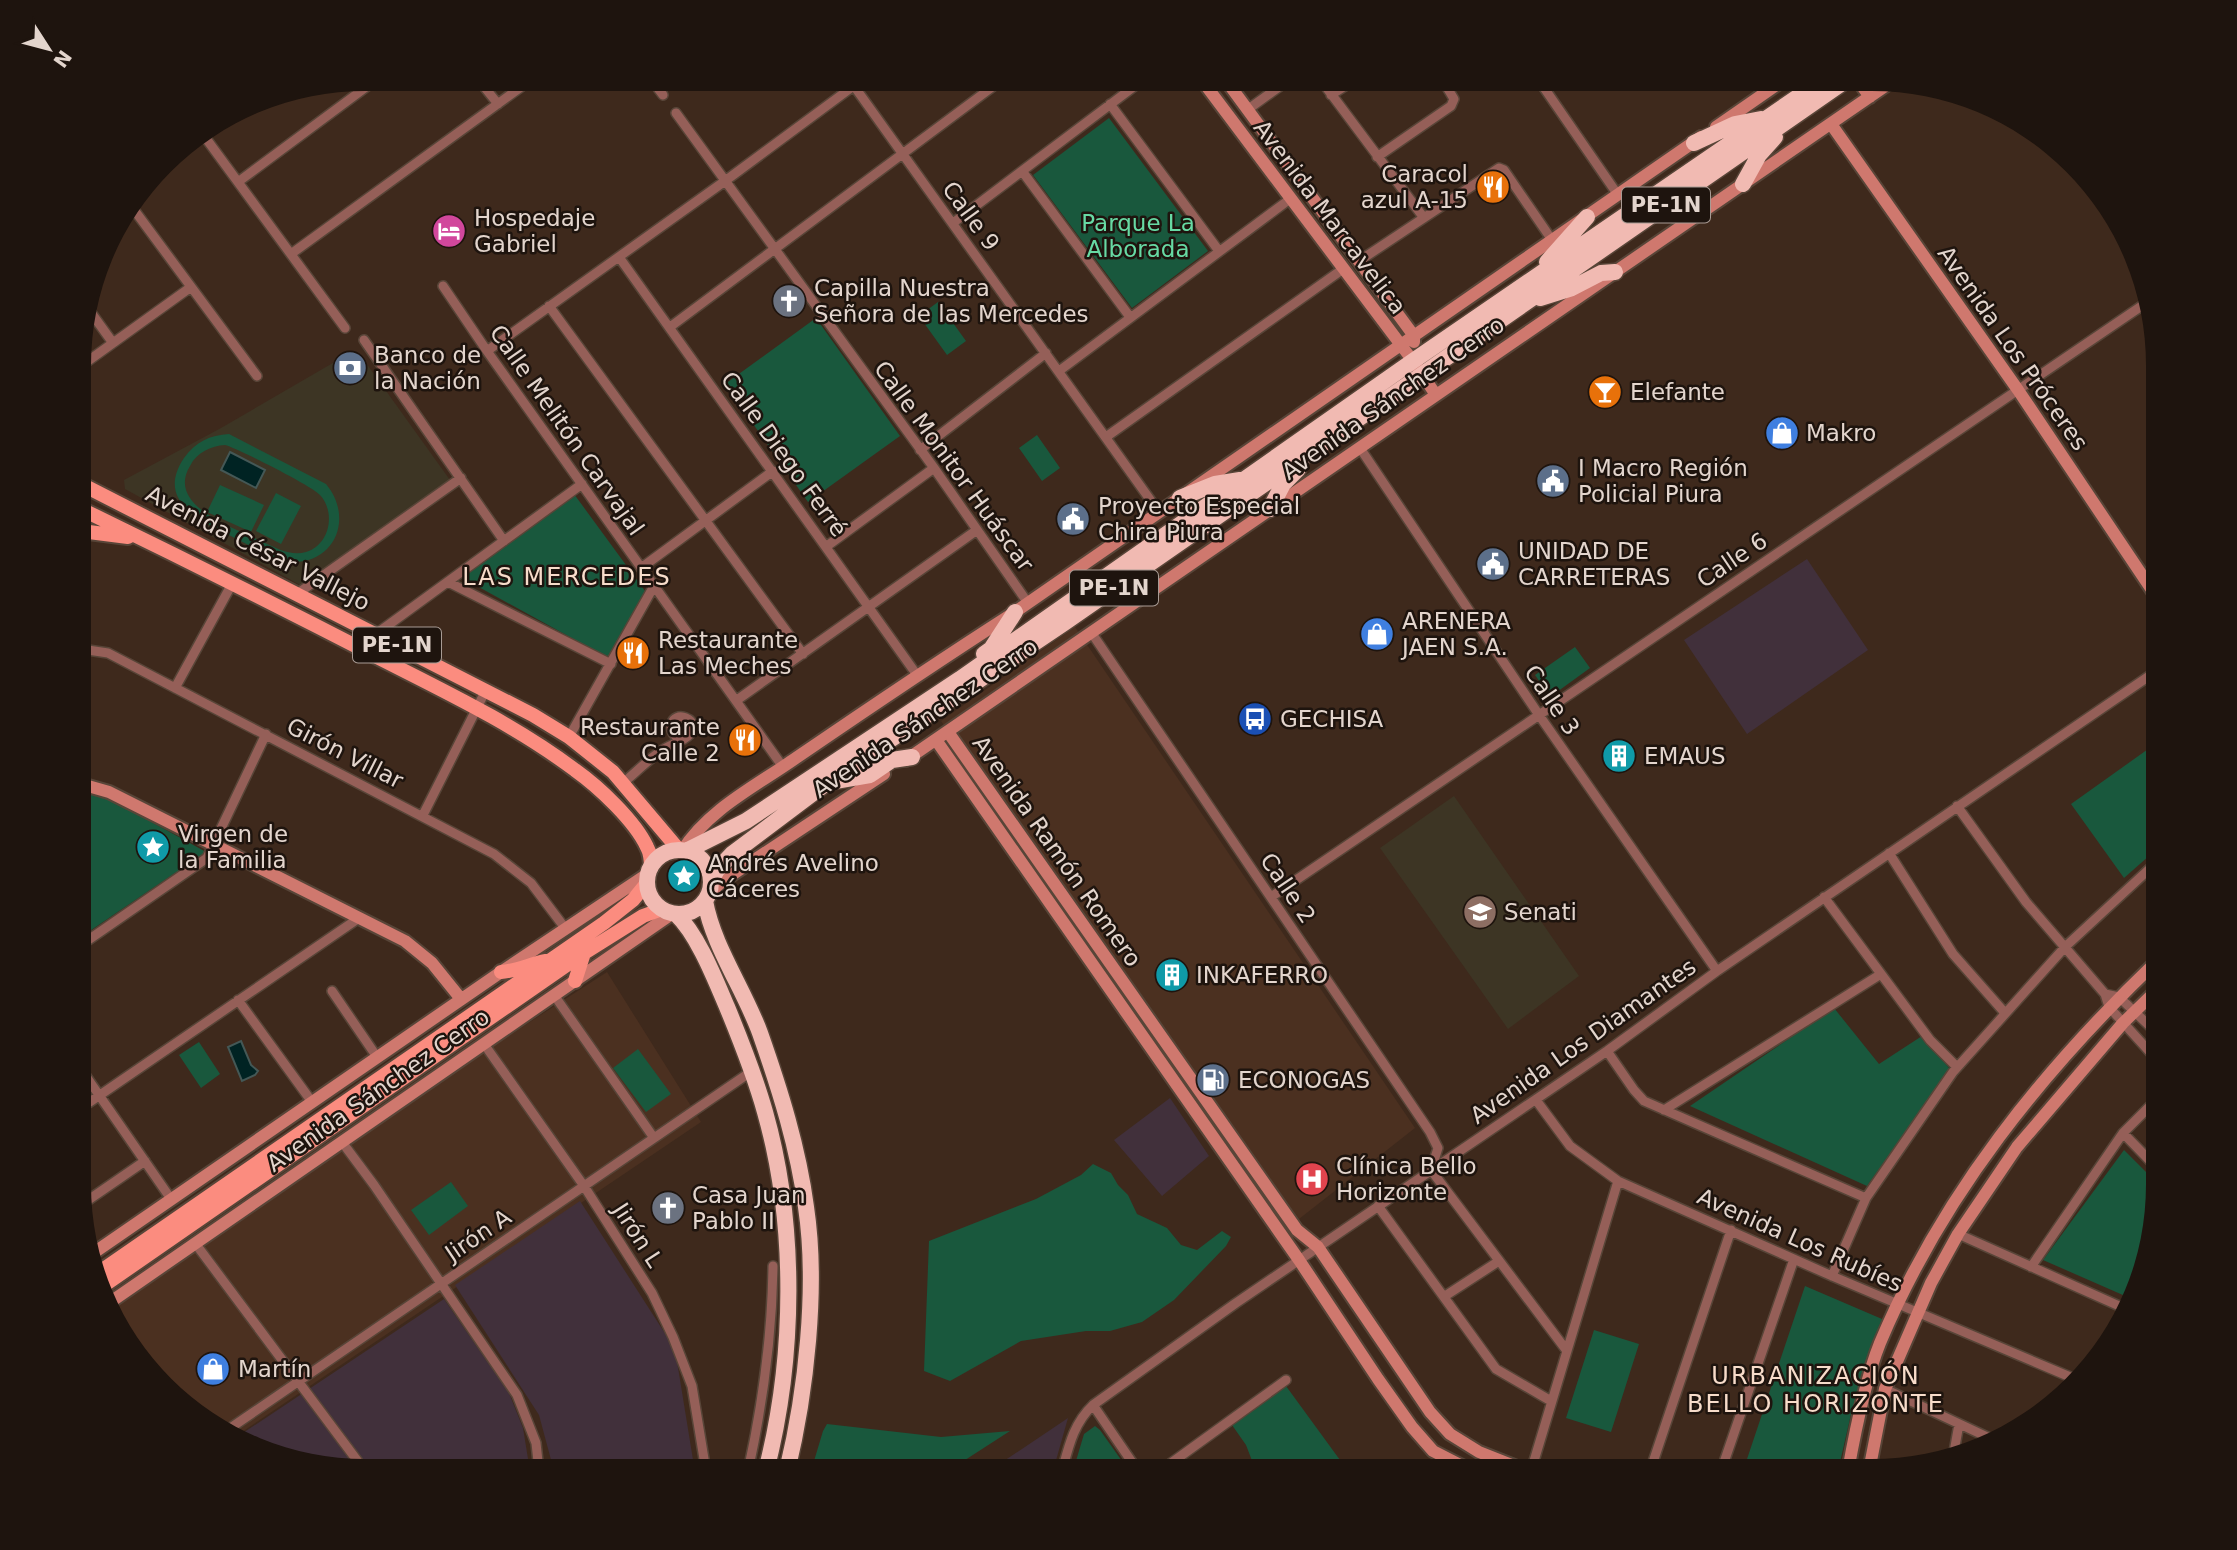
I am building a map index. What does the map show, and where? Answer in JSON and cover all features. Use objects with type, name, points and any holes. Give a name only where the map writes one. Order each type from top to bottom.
[{"type":"highway","name":"Avenida Sánchez Cerro","points":[[708,892],[717,870],[732,854],[829,782],[1318,447],[1531,282],[1807,91]]},
{"type":"highway","name":"Avenida Sánchez Cerro","points":[[682,851],[746,821],[960,679],[1246,479],[1524,302],[1831,91]]},
{"type":"highway","points":[[1693,143],[1735,124],[1770,117]]},
{"type":"highway","points":[[1743,184],[1759,155],[1795,117]]},
{"type":"highway","points":[[1531,282],[1538,270],[1556,254],[1587,217]]},
{"type":"highway","points":[[1524,302],[1572,288],[1601,273],[1615,272]]},
{"type":"highway","points":[[1270,509],[1288,477],[1310,458],[1318,447]]},
{"type":"highway","points":[[1180,498],[1215,484],[1246,479]]},
{"type":"highway","points":[[960,679],[968,666],[990,649],[1022,607]]},
{"type":"highway","points":[[829,782],[870,775],[892,760],[912,757]]},
{"type":"highway","name":"PE-1N","points":[[682,851],[701,860],[708,869],[708,892],[692,911],[670,912],[652,898],[649,875],[660,857],[682,851]]},
{"type":"highway","points":[[708,892],[710,920],[757,1024],[786,1109],[807,1209],[810,1263],[808,1332],[803,1388],[789,1459]]},
{"type":"highway","points":[[670,912],[691,932],[722,995],[766,1113],[777,1165],[784,1210],[780,1266],[787,1328],[783,1384],[769,1459]]},
{"type":"highway","points":[[722,995],[739,987]]},
{"type":"highway","points":[[780,1266],[810,1263]]},
{"type":"main road","name":"Avenida César Vallejo","points":[[91,489],[486,690],[569,737],[623,782],[682,851]]},
{"type":"main road","name":"Avenida César Vallejo","points":[[91,514],[233,582],[477,708],[552,753],[597,788],[631,825],[647,846],[651,857],[649,875]]},
{"type":"main road","points":[[91,532],[125,537],[154,545]]},
{"type":"main road","name":"Avenida Sánchez Cerro","points":[[104,1269],[604,923],[633,900],[649,875]]},
{"type":"main road","name":"Avenida Sánchez Cerro","points":[[109,1282],[584,953],[643,916],[670,912]]},
{"type":"main road","points":[[575,981],[584,953]]},
{"type":"main road","points":[[501,972],[516,971],[527,964],[551,960]]},
{"type":"street","points":[[238,183],[361,91]]},
{"type":"street","points":[[488,91],[498,104]]},
{"type":"street","points":[[291,254],[516,91]]},
{"type":"street","points":[[660,91],[663,95]]},
{"type":"street","points":[[487,351],[725,181],[840,91]]},
{"type":"street","name":"Calle 9","points":[[858,91],[1159,512]]},
{"type":"street","points":[[670,327],[987,91]]},
{"type":"street","points":[[953,223],[1128,91]]},
{"type":"street","name":"Avenida Marcavelica","points":[[1210,91],[1418,367],[1436,395]]},
{"type":"street","name":"Avenida Marcavelica","points":[[1233,91],[1414,335]]},
{"type":"street","points":[[1247,110],[1273,91]]},
{"type":"street","points":[[1328,91],[1424,218]]},
{"type":"street","points":[[1331,95],[1337,91]]},
{"type":"street","points":[[1377,157],[1451,106],[1454,99],[1449,91]]},
{"type":"street","points":[[1546,91],[1618,195]]},
{"type":"street","name":"Avenida Sánchez Cerro","points":[[682,851],[699,828],[783,767],[1022,607],[1768,91]]},
{"type":"street","points":[[1866,91],[1870,97]]},
{"type":"street","name":"Avenida Sánchez Cerro","points":[[708,892],[912,757],[1878,91]]},
{"type":"street","points":[[1110,104],[1219,251]]},
{"type":"street","name":"Calle Monitor Huáscar","points":[[676,113],[934,468],[977,530],[1022,607]]},
{"type":"street","name":"Avenida Los Próceres","points":[[1831,124],[2018,390],[2146,581]]},
{"type":"street","points":[[207,141],[345,328]]},
{"type":"street","points":[[1272,174],[1287,163]]},
{"type":"street","points":[[1359,261],[1499,168],[1504,170],[1552,240]]},
{"type":"street","points":[[1022,171],[1130,317]]},
{"type":"street","points":[[1059,371],[1290,198]]},
{"type":"street","points":[[137,213],[257,376]]},
{"type":"street","name":"Calle Diego Ferré","points":[[620,257],[917,675]]},
{"type":"street","points":[[1106,437],[1343,269]]},
{"type":"street","name":"Calle Melitón Carvajal","points":[[443,286],[783,767]]},
{"type":"street","points":[[91,359],[191,287]]},
{"type":"street","points":[[550,306],[803,654]]},
{"type":"street","name":"Calle 6","points":[[1271,897],[2140,307]]},
{"type":"street","points":[[95,318],[113,343]]},
{"type":"street","points":[[1414,335],[1418,367]]},
{"type":"street","points":[[364,340],[504,541]]},
{"type":"street","points":[[920,450],[1046,353]]},
{"type":"street","name":"Calle 3","points":[[1360,448],[1539,715],[1717,971]]},
{"type":"street","points":[[827,547],[934,468]]},
{"type":"street","points":[[641,568],[773,471]]},
{"type":"street","points":[[297,594],[461,478]]},
{"type":"street","points":[[376,634],[582,484]]},
{"type":"street","points":[[737,701],[977,530]]},
{"type":"street","points":[[175,688],[233,582]]},
{"type":"street","points":[[449,582],[611,664]]},
{"type":"street","points":[[569,737],[654,586]]},
{"type":"street","name":"Calle 2","points":[[1091,632],[1430,1132],[1438,1148],[1431,1170]]},
{"type":"street","name":"Girón Villar","points":[[91,650],[108,653],[494,854],[514,867],[531,883],[565,928]]},
{"type":"street","name":"Avenida Los Diamantes","points":[[1065,1459],[1074,1429],[1093,1405],[1299,1260],[1607,1051],[1824,897],[2146,678]]},
{"type":"street","points":[[423,815],[486,690]]},
{"type":"street","name":"Avenida Ramón Romero","points":[[948,732],[1297,1230],[1318,1247],[1430,1412],[1450,1434],[1479,1452],[1497,1459]]},
{"type":"street","points":[[91,938],[207,858],[266,734]]},
{"type":"street","points":[[623,782],[661,750],[680,739]]},
{"type":"street","name":"Avenida Ramón Romero","points":[[936,740],[1299,1260],[1378,1380],[1433,1451],[1449,1459]]},
{"type":"street","points":[[91,787],[109,792],[420,951],[461,999]]},
{"type":"street","points":[[1957,806],[2026,902],[2105,994],[2109,1007],[2146,1048]]},
{"type":"street","points":[[1889,853],[1953,954],[2005,1013]]},
{"type":"street","points":[[1832,1276],[1867,1198],[1956,1068],[2066,947],[2146,872]]},
{"type":"street","name":"Avenida Sánchez Cerro","points":[[98,1249],[565,928],[649,875]]},
{"type":"street","points":[[1824,897],[1930,1040],[1956,1068]]},
{"type":"street","name":"Avenida Sánchez Cerro","points":[[115,1298],[575,981],[670,912]]},
{"type":"street","points":[[91,1101],[359,918]]},
{"type":"street","points":[[1850,1459],[1855,1430],[1879,1345],[1923,1253],[1980,1161],[2042,1081],[2119,996],[2146,971]]},
{"type":"street","points":[[1664,1111],[1881,974]]},
{"type":"street","points":[[332,991],[377,1057]]},
{"type":"street","points":[[2105,994],[2119,996],[2146,1023]]},
{"type":"street","points":[[554,995],[654,1138]]},
{"type":"street","points":[[238,1000],[312,1102]]},
{"type":"street","points":[[1871,1459],[1885,1389],[1917,1313],[1958,1234],[2017,1147],[2123,1023],[2146,1000]]},
{"type":"street","name":"Jirón L","points":[[484,1044],[584,1186],[652,1293],[692,1386],[704,1459]]},
{"type":"street","points":[[1607,1051],[1644,1101],[1867,1198]]},
{"type":"street","name":"Jirón A","points":[[235,1426],[752,1071]]},
{"type":"street","points":[[1180,1089],[1192,1080]]},
{"type":"street","points":[[91,1084],[171,1199]]},
{"type":"street","name":"Avenida Los Rubíes","points":[[1536,1100],[1570,1146],[1618,1181],[2068,1377]]},
{"type":"street","points":[[1195,1111],[1208,1102]]},
{"type":"street","points":[[2031,1267],[2123,1132],[2146,1110]]},
{"type":"street","points":[[2123,1132],[2146,1156]]},
{"type":"street","points":[[342,1142],[517,1395],[536,1443],[538,1459]]},
{"type":"street","points":[[92,1198],[145,1161]]},
{"type":"street","points":[[1431,1170],[1567,1351]]},
{"type":"street","points":[[1533,1459],[1618,1181]]},
{"type":"street","points":[[1378,1206],[1496,1369],[1551,1401]]},
{"type":"street","points":[[1654,1459],[1731,1230]]},
{"type":"street","points":[[1958,1234],[2118,1306]]},
{"type":"street","points":[[195,1243],[356,1458]]},
{"type":"street","points":[[1725,1459],[1794,1259]]},
{"type":"street","points":[[1445,1296],[1499,1261]]},
{"type":"street","points":[[750,1459],[763,1394],[780,1266]]},
{"type":"street","points":[[1177,1459],[1286,1380]]},
{"type":"street","points":[[1885,1389],[1983,1435]]},
{"type":"street","points":[[1093,1405],[1130,1459]]},
{"type":"street","points":[[1955,1446],[1959,1424]]},
{"type":"shaded area","points":[[352,354],[361,356],[450,480],[302,586],[125,489],[124,480]]},
{"type":"shaded area","points":[[1807,559],[1868,650],[1747,734],[1684,640]]},
{"type":"shaded area","points":[[1075,627],[1415,1128],[1299,1219],[941,721]]},
{"type":"shaded area","name":"Senati","points":[[1454,796],[1579,976],[1508,1029],[1380,848]]},
{"type":"shaded area","points":[[607,972],[701,1122],[244,1431],[213,1413],[184,1391],[148,1352],[118,1303],[482,1053]]},
{"type":"shaded area","points":[[1170,1098],[1209,1156],[1162,1196],[1114,1140]]},
{"type":"shaded area","points":[[580,1201],[675,1349],[693,1459],[551,1459],[539,1415],[455,1285]]},
{"type":"shaded area","points":[[444,1299],[509,1393],[523,1428],[528,1459],[329,1457],[294,1450],[245,1432]]},
{"type":"shaded area","points":[[1068,1418],[1056,1459],[1007,1459]]},
{"type":"green space","name":"Parque La Alborada","points":[[1109,118],[1208,251],[1132,308],[1033,175]]},
{"type":"green space","points":[[938,302],[966,341],[947,355],[919,316]]},
{"type":"green space","points":[[816,318],[900,436],[808,502],[725,384]]},
{"type":"green space","points":[[229,434],[326,484],[335,498],[339,526],[326,550],[301,561],[284,561],[210,525],[187,509],[179,499],[175,487],[176,474],[193,448],[204,440]],"holes":[[[225,445],[290,476],[320,495],[325,502],[329,519],[321,543],[306,552],[280,550],[208,515],[196,505],[187,493],[185,481],[190,466],[200,453]]]},
{"type":"green space","points":[[1037,435],[1060,468],[1042,481],[1019,448]]},
{"type":"green space","points":[[220,485],[264,505],[251,532],[207,512]]},
{"type":"green space","points":[[276,493],[301,506],[281,544],[256,531]]},
{"type":"green space","points":[[574,494],[645,591],[608,658],[466,580],[465,575]]},
{"type":"green space","points":[[1575,647],[1590,668],[1550,697],[1535,675]]},
{"type":"green space","points":[[2146,751],[2146,859],[2124,878],[2071,804]]},
{"type":"green space","points":[[91,793],[103,795],[206,852],[91,930]]},
{"type":"green space","points":[[1834,1008],[1879,1064],[1922,1036],[1950,1069],[1867,1186],[1690,1106]]},
{"type":"green space","points":[[199,1042],[220,1074],[201,1088],[179,1055]]},
{"type":"green space","points":[[638,1049],[671,1094],[646,1112],[613,1068]]},
{"type":"green space","points":[[2124,1150],[2146,1172],[2146,1185],[2141,1239],[2123,1295],[2043,1260]]},
{"type":"green space","points":[[1093,1164],[1111,1173],[1128,1195],[1137,1214],[1167,1228],[1181,1245],[1197,1250],[1222,1231],[1231,1237],[1226,1246],[1174,1300],[1142,1322],[1110,1331],[1086,1331],[1021,1341],[950,1381],[924,1371],[929,1241],[1036,1199],[1081,1175]]},
{"type":"green space","points":[[451,1182],[468,1206],[429,1235],[411,1210]]},
{"type":"green space","points":[[1805,1286],[1882,1319],[1852,1410],[1841,1459],[1747,1459]]},
{"type":"green space","points":[[1594,1330],[1639,1344],[1611,1432],[1566,1418]]},
{"type":"green space","points":[[1286,1386],[1339,1459],[1251,1459],[1246,1445],[1232,1425]]},
{"type":"green space","points":[[827,1424],[941,1437],[1010,1431],[967,1459],[815,1459]]},
{"type":"green space","points":[[1095,1426],[1121,1459],[1077,1459],[1084,1434]]},
{"type":"water","points":[[230,452],[265,470],[256,488],[221,470]]},
{"type":"water","points":[[241,1041],[251,1065],[258,1071],[242,1081],[228,1047]]},
{"type":"place","name":"Caracol azul A-15","points":[[1493,187]]},
{"type":"place","name":"Hospedaje Gabriel","points":[[449,231]]},
{"type":"place","name":"Capilla Nuestra Señora de las Mercedes","points":[[789,301]]},
{"type":"place","name":"Banco de la Nación","points":[[350,368]]},
{"type":"place","name":"Elefante","points":[[1605,392]]},
{"type":"place","name":"Makro","points":[[1782,433]]},
{"type":"place","name":"I Macro Región Policial Piura","points":[[1553,481]]},
{"type":"place","name":"Proyecto Especial Chira Piura","points":[[1073,519]]},
{"type":"place","name":"UNIDAD DE CARRETERAS","points":[[1493,564]]},
{"type":"place","name":"ARENERA JAEN S.A.","points":[[1377,634]]},
{"type":"place","name":"Restaurante Las Meches","points":[[633,653]]},
{"type":"place","name":"GECHISA","points":[[1255,719]]},
{"type":"place","name":"Restaurante Calle 2","points":[[745,740]]},
{"type":"place","name":"EMAUS","points":[[1619,756]]},
{"type":"place","name":"Virgen de la Familia","points":[[153,847]]},
{"type":"place","name":"Andrés Avelino Cáceres","points":[[684,876]]},
{"type":"place","name":"Senati","points":[[1480,912]]},
{"type":"place","name":"INKAFERRO","points":[[1172,975]]},
{"type":"place","name":"ECONOGAS","points":[[1213,1080]]},
{"type":"place","name":"Clínica Bello Horizonte","points":[[1312,1179]]},
{"type":"place","name":"Casa Juan Pablo II","points":[[668,1208]]},
{"type":"place","name":"Martín","points":[[213,1369]]},
{"type":"district","name":"LAS MERCEDES","points":[[567,577]]},
{"type":"district","name":"URBANIZACIÓN BELLO HORIZONTE","points":[[1816,1390]]}]
